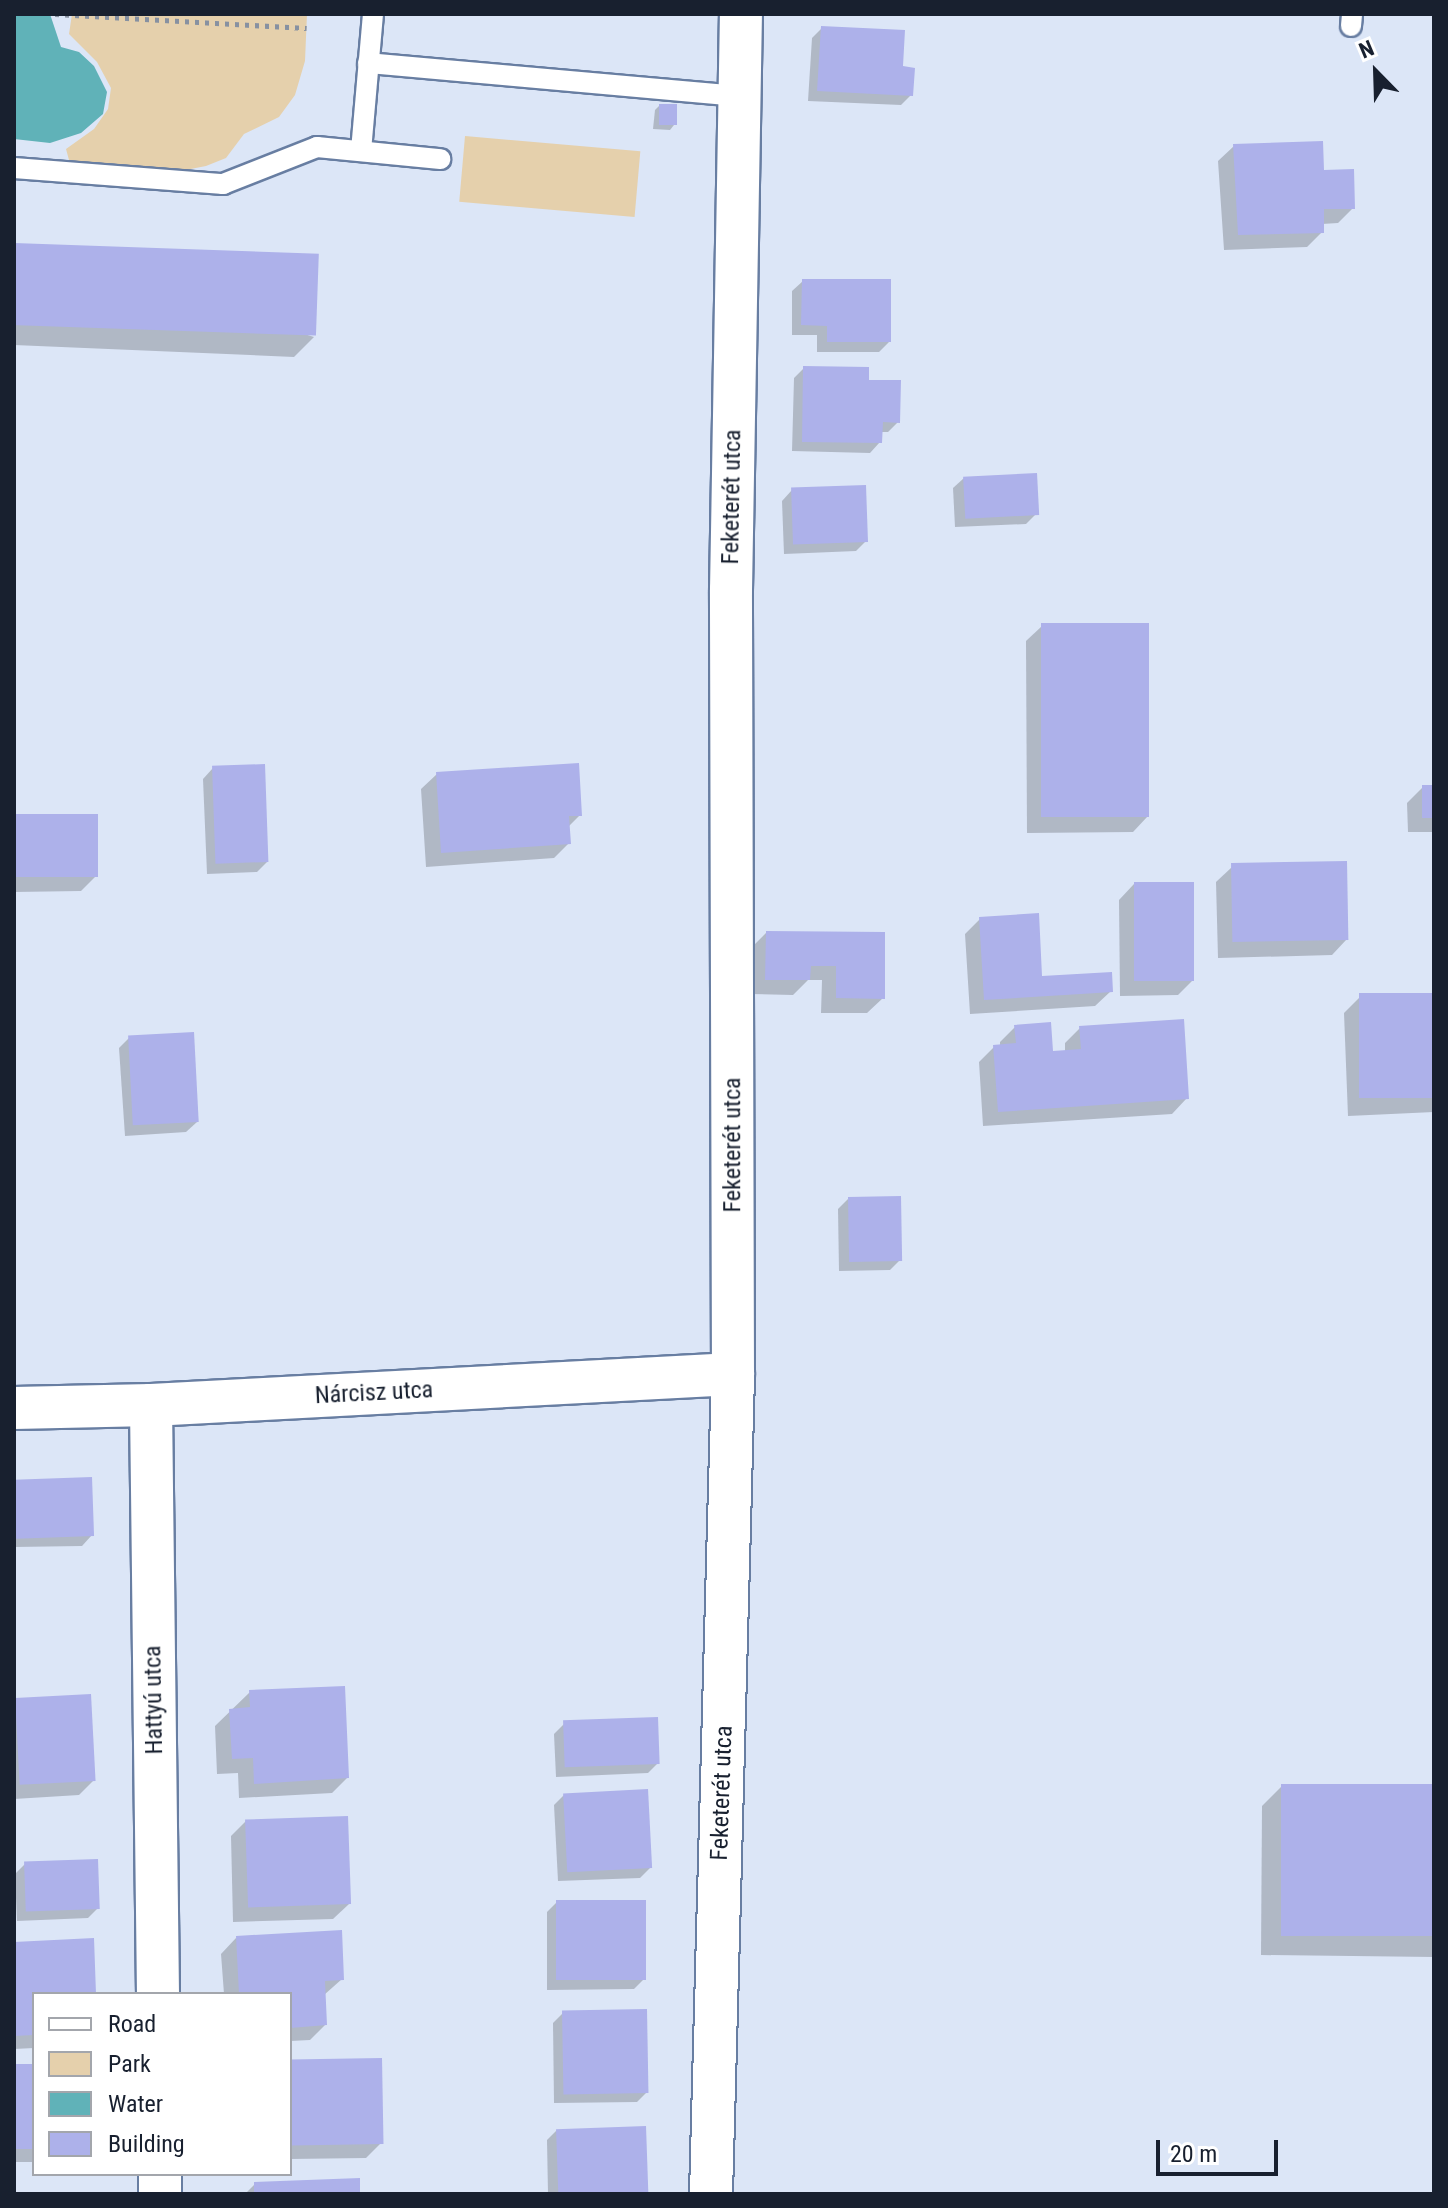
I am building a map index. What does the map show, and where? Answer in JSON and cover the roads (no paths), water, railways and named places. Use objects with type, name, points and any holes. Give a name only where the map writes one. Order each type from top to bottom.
[{"type":"street","name":"Feketerét utca","points":[[711,2194],[733,1374],[731,590],[737,96],[741,14]]},
{"type":"street","name":"Nárcisz utca","points":[[14,1408],[151,1405],[733,1374]]},
{"type":"street","name":"Hattyú utca","points":[[151,1405],[158,1992]]},
{"type":"lane","points":[[361,151],[373,14]]},
{"type":"lane","points":[[368,63],[737,96]]},
{"type":"lane","points":[[14,168],[223,184],[317,147],[440,159]]},
{"type":"water","points":[[14,14],[50,14],[61,47],[79,52],[94,66],[107,92],[103,114],[81,133],[50,143],[14,139]]}]
